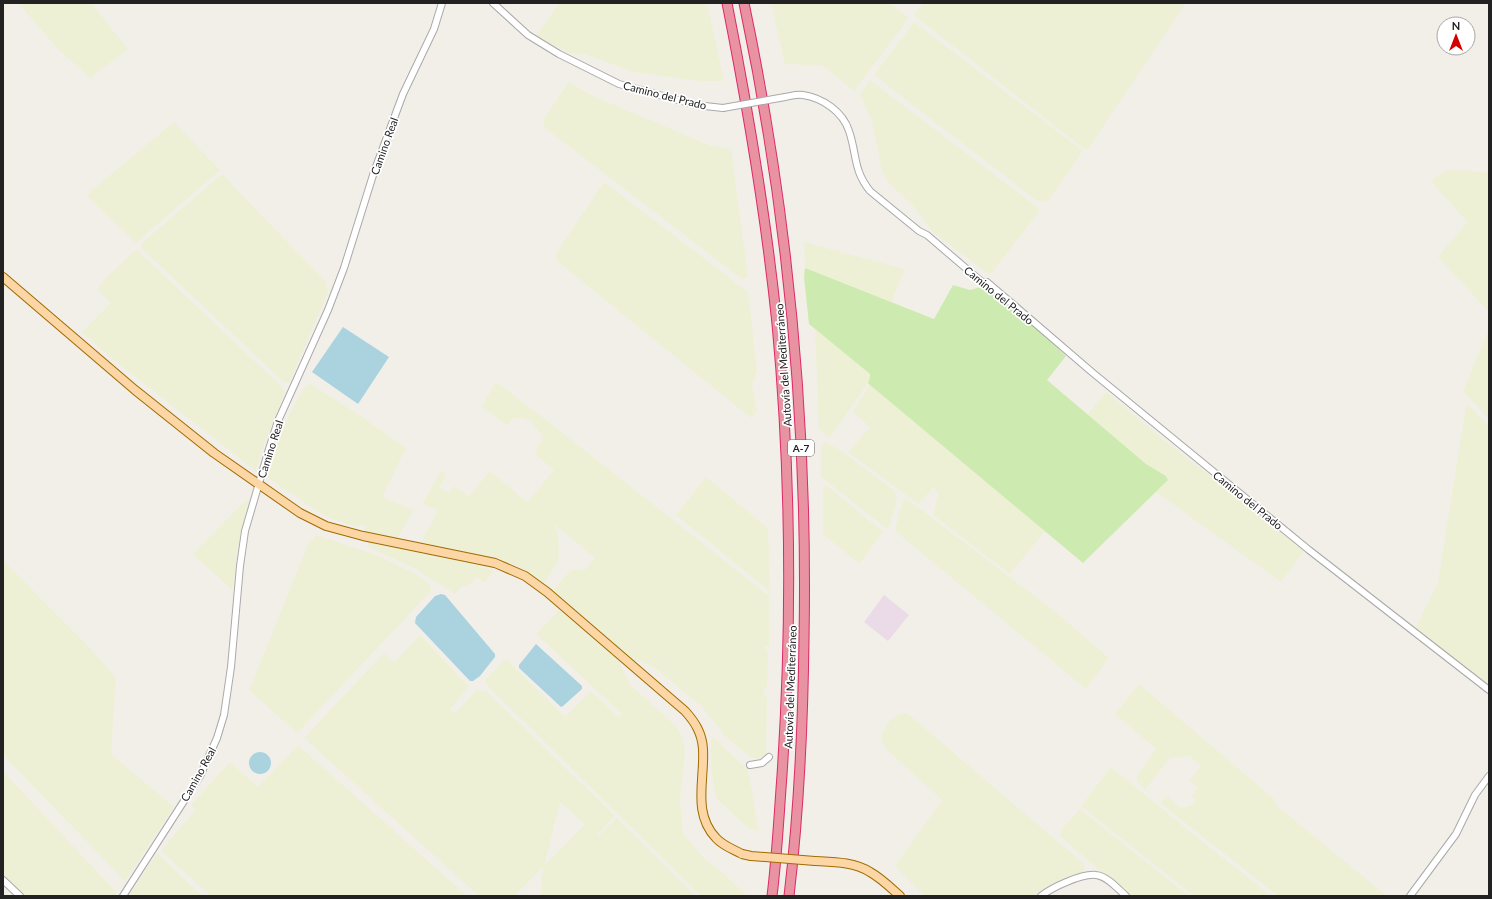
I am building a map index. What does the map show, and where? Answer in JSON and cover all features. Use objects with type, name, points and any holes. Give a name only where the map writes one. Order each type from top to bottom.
[{"type":"highway","name":"Autovía del Mediterráneo","points":[[728,3],[754,152],[771,273],[777,325],[787,493],[788,621],[786,710],[772,896]]},
{"type":"highway","name":"Autovía del Mediterráneo","points":[[744,3],[773,161],[790,297],[796,360],[804,500],[805,588],[803,705],[789,896]]},
{"type":"main road","points":[[3,277],[135,390],[214,453],[300,513],[326,526],[363,536],[495,563],[524,576],[547,592],[685,711],[694,721],[699,731],[703,749],[701,800],[702,813],[708,828],[716,838],[726,846],[742,854],[751,856],[848,864],[870,872],[900,896]]},
{"type":"street","name":"Camino Real","points":[[124,896],[200,776],[217,738],[224,715],[232,667],[240,566],[245,531],[278,421],[333,297],[344,268],[374,172],[403,94],[434,29],[442,3]]},
{"type":"street","name":"Camino del Prado","points":[[493,3],[528,35],[559,54],[619,84],[696,105],[723,108],[785,96],[801,95],[813,97],[825,103],[835,110],[849,131],[858,171],[870,191],[919,231],[927,235],[982,282],[987,282],[1099,378],[1303,545],[1489,690]]},
{"type":"street","points":[[750,765],[762,763],[769,757]]},
{"type":"street","points":[[1410,896],[1456,834],[1475,795],[1489,776]]},
{"type":"street","points":[[1041,896],[1052,888],[1085,875],[1095,874],[1111,883],[1126,896]]},
{"type":"street","points":[[3,880],[20,896]]},
{"type":"shaded area","points":[[884,595],[909,615],[888,641],[864,622]]},
{"type":"green space","points":[[18,3],[91,3],[128,49],[90,78],[58,49]]},
{"type":"green space","points":[[559,3],[707,3],[724,81],[698,81],[634,72],[584,54],[569,53],[536,36]]},
{"type":"green space","points":[[771,3],[890,3],[909,18],[854,91],[823,66],[785,64]]},
{"type":"green space","points":[[923,3],[1186,3],[1088,149],[1084,149],[914,15]]},
{"type":"green space","points":[[914,22],[1083,151],[1048,201],[1036,200],[874,75]]},
{"type":"green space","points":[[870,80],[1038,208],[1039,212],[990,275],[933,232],[915,208],[888,182],[882,171],[872,121],[860,94]]},
{"type":"green space","points":[[569,82],[593,96],[711,146],[731,149],[748,276],[743,280],[545,128],[543,120]]},
{"type":"green space","points":[[174,122],[220,170],[136,243],[86,195]]},
{"type":"green space","points":[[1454,170],[1489,172],[1489,312],[1438,257],[1467,222],[1431,181],[1445,171]]},
{"type":"green space","points":[[222,174],[326,282],[328,292],[289,383],[284,382],[141,248],[141,244]]},
{"type":"green space","points":[[604,182],[748,292],[757,370],[752,386],[757,411],[751,418],[557,261],[557,252]]},
{"type":"green space","points":[[804,242],[905,269],[891,303],[805,268]]},
{"type":"green space","points":[[137,250],[282,387],[285,392],[263,447],[256,471],[115,361],[82,332],[111,303],[98,290],[100,284],[133,252]]},
{"type":"green space","points":[[805,268],[934,319],[953,285],[970,290],[984,286],[1042,333],[1066,356],[1047,380],[1146,464],[1166,476],[1168,480],[1083,563],[870,385],[868,383],[870,374],[809,324],[804,277]]},
{"type":"green space","points":[[815,329],[870,374],[868,383],[831,436],[828,437],[819,429]]},
{"type":"green space","points":[[1489,329],[1489,419],[1463,391]]},
{"type":"green space","points":[[496,382],[549,422],[769,596],[769,646],[764,647],[768,652],[767,685],[763,691],[767,698],[766,755],[758,759],[750,757],[726,737],[701,706],[658,670],[643,662],[632,661],[552,591],[569,572],[573,570],[585,570],[595,558],[555,525],[558,535],[559,556],[557,564],[543,584],[526,571],[514,565],[494,559],[421,543],[438,510],[422,504],[441,471],[446,474],[439,488],[449,493],[454,486],[469,496],[490,471],[527,502],[554,470],[535,454],[543,437],[531,421],[522,418],[513,418],[507,426],[482,406]]},
{"type":"green space","points":[[311,384],[406,448],[382,497],[414,510],[397,538],[363,531],[366,526],[350,525],[325,516],[269,479],[268,475],[278,441],[291,411],[304,387]]},
{"type":"green space","points":[[870,385],[1045,531],[1010,574],[933,515],[938,495],[934,487],[918,504],[848,452],[870,427],[853,412]]},
{"type":"green space","points":[[1106,392],[1164,440],[1305,550],[1281,582],[1156,492],[1168,480],[1166,476],[1146,464],[1087,415]]},
{"type":"green space","points":[[1466,406],[1470,406],[1489,427],[1489,688],[1415,630],[1438,582]]},
{"type":"green space","points":[[825,442],[840,450],[895,491],[897,500],[889,527],[886,528],[821,477],[821,448]]},
{"type":"green space","points":[[706,477],[768,528],[770,591],[676,515]]},
{"type":"green space","points":[[823,485],[827,486],[883,532],[859,564],[823,534]]},
{"type":"green space","points":[[903,499],[911,502],[1052,609],[1109,658],[1086,689],[895,531]]},
{"type":"green space","points":[[249,500],[238,546],[232,590],[193,554],[242,504]]},
{"type":"green space","points":[[316,535],[379,556],[419,576],[430,585],[431,591],[297,733],[249,690],[309,542]]},
{"type":"green space","points":[[368,540],[494,570],[485,583],[477,577],[468,586],[462,586],[455,594],[414,568],[369,547]]},
{"type":"green space","points":[[3,560],[90,648],[116,678],[111,754],[174,807],[125,881],[3,755]]},
{"type":"green space","points":[[560,610],[618,659],[630,685],[676,726],[683,738],[685,751],[680,800],[683,834],[705,859],[721,871],[746,895],[745,896],[701,896],[485,682],[486,679],[506,659],[565,717],[591,691],[619,718],[622,714],[536,634]]},
{"type":"green space","points":[[420,635],[469,687],[450,709],[454,714],[477,690],[486,691],[615,816],[597,835],[598,837],[617,818],[696,896],[540,896],[543,867],[514,896],[479,896],[304,738],[384,653],[394,662]],"holes":[[[560,802],[585,824],[544,866]]]},
{"type":"green space","points":[[1139,684],[1274,799],[1276,805],[1387,896],[1278,896],[1160,803],[1167,796],[1181,808],[1190,806],[1196,801],[1192,795],[1198,788],[1189,781],[1201,766],[1189,756],[1170,758],[1145,790],[1137,781],[1137,776],[1156,749],[1115,714]]},
{"type":"green space","points":[[907,713],[1084,864],[1085,871],[1051,884],[1034,896],[924,896],[895,866],[942,800],[886,749],[881,740],[883,731],[890,720],[900,714]]},
{"type":"green space","points":[[713,737],[748,770],[759,831],[748,828],[716,798],[711,769],[711,741]]},
{"type":"green space","points":[[298,745],[467,896],[211,896],[161,851],[195,810],[191,805],[230,762],[258,787]]},
{"type":"green space","points":[[1111,767],[1271,896],[1194,896],[1081,806]]},
{"type":"green space","points":[[3,771],[117,893],[115,896],[25,896],[3,875]]},
{"type":"green space","points":[[1080,809],[1189,896],[1129,896],[1060,836],[1061,830]]},
{"type":"green space","points":[[158,854],[202,896],[129,896],[155,856]]},
{"type":"water","points":[[343,327],[389,357],[358,404],[312,372]]},
{"type":"water","points":[[441,594],[445,595],[495,654],[495,657],[480,676],[473,681],[470,681],[415,623],[416,617],[435,596]]},
{"type":"water","points":[[536,644],[582,686],[582,689],[561,707],[519,668],[519,665]]},
{"type":"water","points":[[260,752],[264,753],[270,759],[270,767],[264,773],[260,774],[256,773],[250,767],[249,763],[250,759],[256,753]]}]
